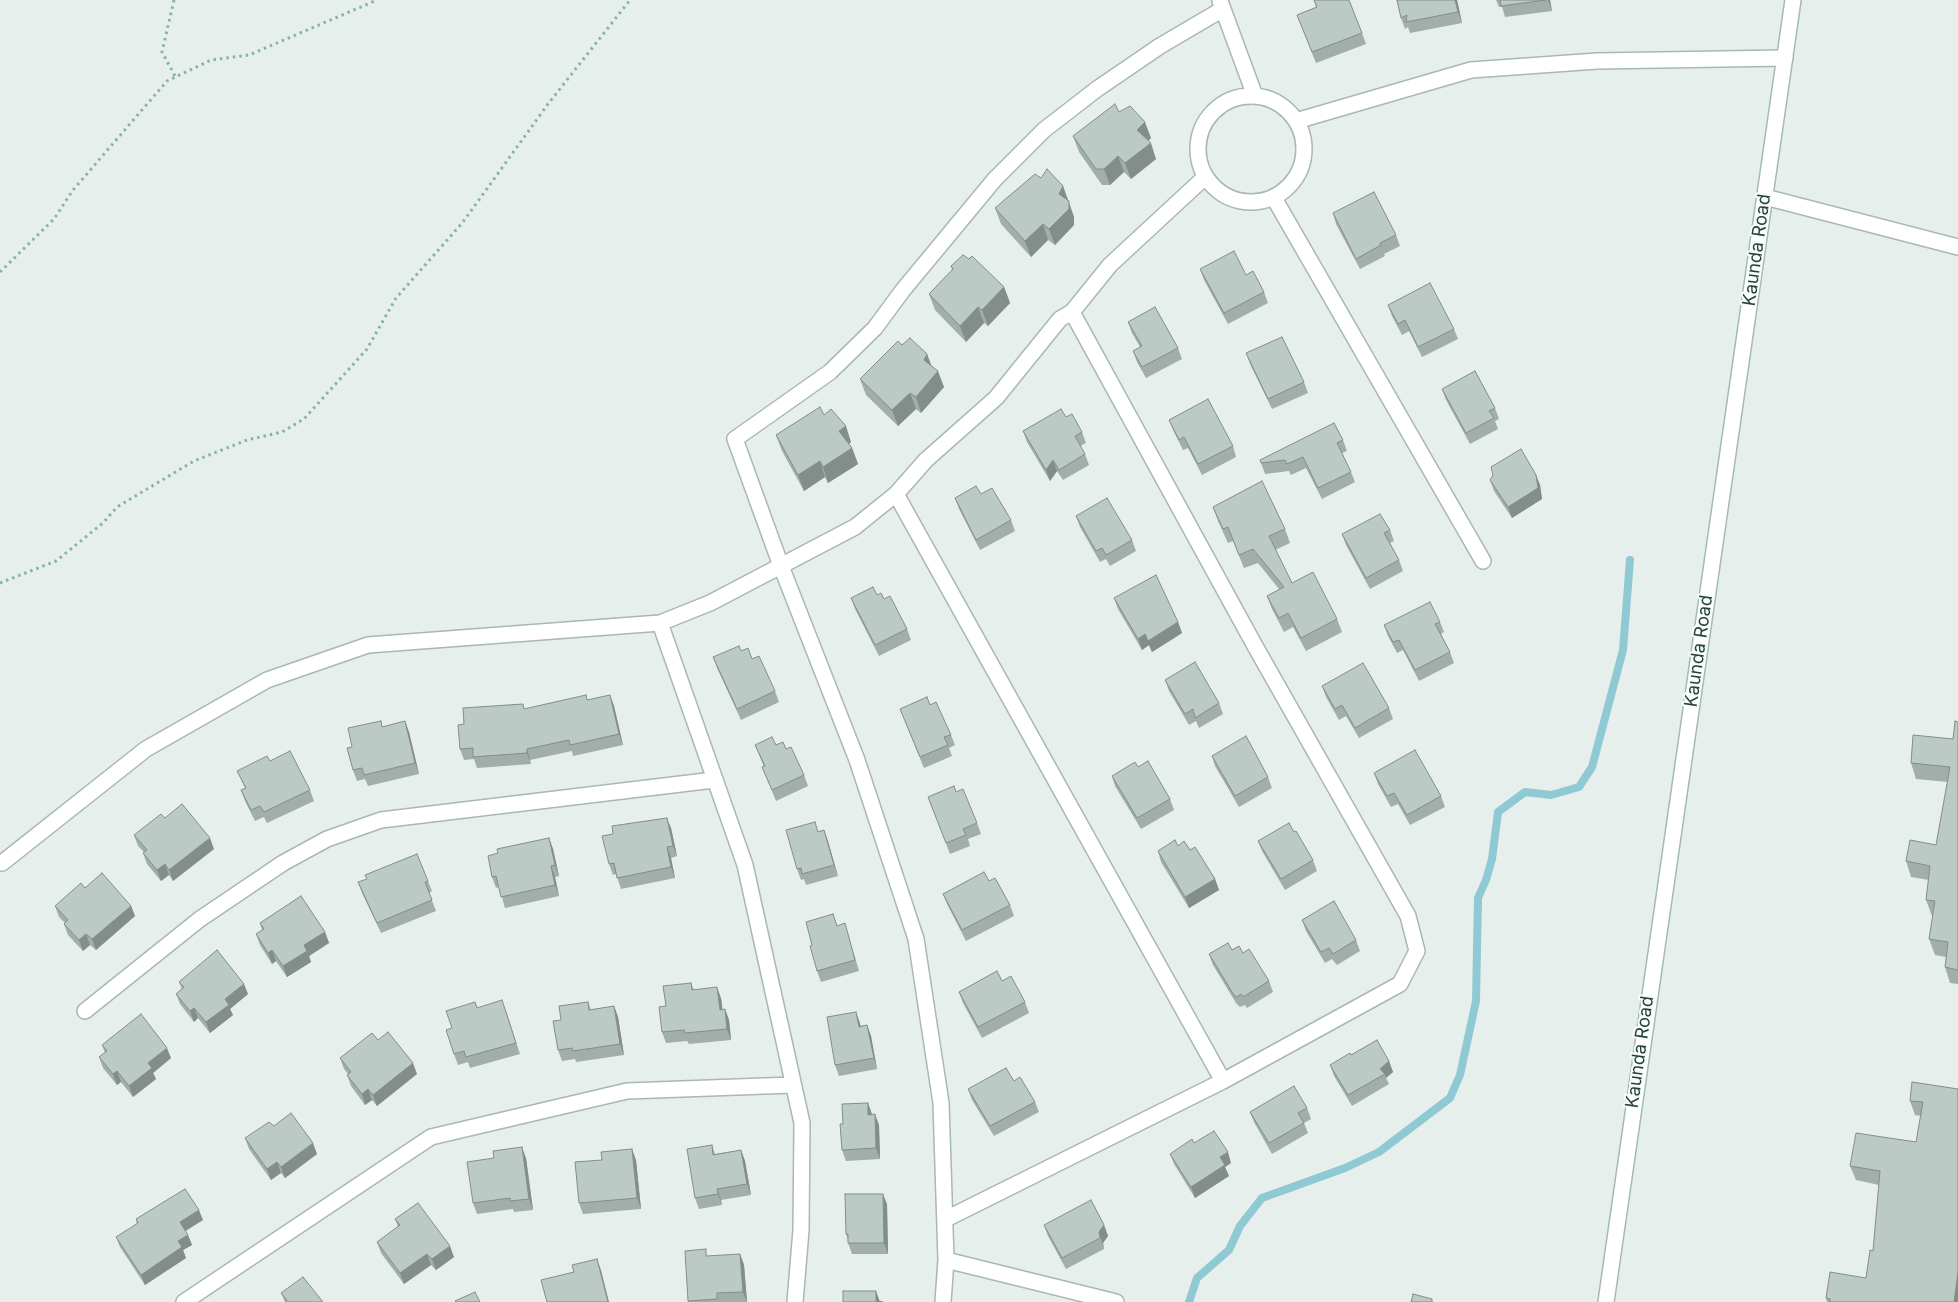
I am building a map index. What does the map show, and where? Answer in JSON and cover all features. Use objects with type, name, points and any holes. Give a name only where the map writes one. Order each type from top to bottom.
[{"type":"street","name":"Kaunda Road","points":[[1606,1302],[1793,0]]},
{"type":"street","points":[[943,1302],[946,1218],[941,1103],[916,939],[858,760],[781,566],[735,439],[830,372],[875,328],[903,290],[995,179],[1044,130],[1097,89],[1221,5],[1254,96]]},
{"type":"street","points":[[1296,121],[1471,70],[1597,61],[1785,58]]},
{"type":"street","points":[[1242,96],[1254,96],[1263,96],[1282,105],[1296,121],[1304,140],[1303,161],[1295,180],[1274,198],[1260,202],[1239,201],[1219,192],[1205,177],[1198,158],[1198,136],[1207,117],[1222,103],[1242,96]]},
{"type":"street","points":[[2,863],[146,749],[267,680],[368,645],[660,623],[710,602],[856,526],[896,494],[926,460],[996,398],[1060,319],[1072,312],[1110,265],[1205,177]]},
{"type":"street","points":[[1765,197],[1958,248]]},
{"type":"street","points":[[1274,198],[1483,561]]},
{"type":"street","points":[[946,1218],[1223,1081],[1400,984],[1417,951],[1408,916],[1251,638],[1072,312]]},
{"type":"street","points":[[896,494],[1223,1081]]},
{"type":"street","points":[[660,623],[745,865],[802,1124],[801,1230],[795,1302]]},
{"type":"street","points":[[85,1011],[200,919],[283,863],[327,839],[381,820],[714,780]]},
{"type":"street","points":[[184,1302],[431,1137],[627,1091],[792,1084]]},
{"type":"street","points":[[946,1260],[1116,1302]]},
{"type":"path","points":[[174,0],[162,52],[176,76]]},
{"type":"path","points":[[0,272],[54,219],[73,190],[167,80],[211,60],[249,55],[376,0]]},
{"type":"path","points":[[0,583],[56,561],[103,523],[117,507],[194,461],[247,440],[282,432],[304,419],[367,349],[396,298],[463,222],[548,104],[630,0]]},
{"type":"building","points":[[1314,0],[1349,0],[1362,33],[1312,52],[1297,15],[1317,7]]},
{"type":"building","points":[[1397,0],[1455,0],[1458,12],[1406,22],[1407,15],[1401,18]]},
{"type":"building","points":[[1500,0],[1546,0],[1501,6]]},
{"type":"building","points":[[1115,104],[1119,112],[1130,106],[1145,122],[1137,130],[1151,143],[1125,163],[1118,156],[1104,169],[1096,169],[1073,136]]},
{"type":"building","points":[[1047,169],[1063,186],[1059,194],[1069,201],[1069,209],[1049,229],[1043,224],[1025,241],[995,208],[1035,174],[1041,178]]},
{"type":"building","points":[[1374,192],[1396,235],[1356,259],[1333,213]]},
{"type":"building","points":[[1234,251],[1246,275],[1253,271],[1264,292],[1224,313],[1200,269]]},
{"type":"building","points":[[963,255],[969,259],[972,256],[1004,287],[982,310],[978,307],[960,326],[929,294],[953,269],[951,266]]},
{"type":"building","points":[[1430,283],[1454,329],[1418,347],[1405,320],[1398,324],[1388,305]]},
{"type":"building","points":[[1155,307],[1178,348],[1142,367],[1133,351],[1142,346],[1128,322]]},
{"type":"building","points":[[1282,337],[1304,382],[1268,399],[1246,353]]},
{"type":"building","points":[[910,338],[927,354],[924,360],[938,371],[916,397],[910,393],[892,410],[860,379],[898,341],[902,345]]},
{"type":"building","points":[[1475,371],[1495,408],[1489,411],[1494,418],[1466,433],[1442,389]]},
{"type":"building","points":[[1208,399],[1233,446],[1198,464],[1184,437],[1179,440],[1169,420]]},
{"type":"building","points":[[820,407],[824,415],[831,409],[846,426],[839,431],[852,448],[823,467],[820,461],[798,475],[776,435]]},
{"type":"building","points":[[1061,409],[1066,417],[1072,414],[1082,432],[1075,436],[1085,454],[1059,470],[1053,460],[1046,470],[1023,431]]},
{"type":"building","points":[[1334,423],[1343,440],[1337,443],[1351,472],[1318,488],[1303,457],[1287,464],[1285,460],[1261,463],[1260,460]]},
{"type":"building","points":[[1521,449],[1536,475],[1538,488],[1508,507],[1490,480],[1493,475],[1491,467]]},
{"type":"building","points":[[1262,481],[1285,529],[1269,536],[1292,583],[1313,572],[1337,619],[1301,638],[1288,613],[1279,618],[1267,596],[1284,587],[1253,549],[1239,555],[1228,527],[1223,529],[1213,507]]},
{"type":"building","points":[[976,486],[981,494],[992,488],[1011,520],[976,540],[955,498]]},
{"type":"building","points":[[1107,498],[1132,540],[1106,555],[1102,548],[1096,551],[1076,516]]},
{"type":"building","points":[[1380,514],[1390,530],[1384,533],[1399,560],[1366,578],[1342,534]]},
{"type":"building","points":[[1156,575],[1178,622],[1148,641],[1145,634],[1138,639],[1114,598]]},
{"type":"building","points":[[873,587],[877,595],[881,593],[884,599],[890,596],[907,629],[875,645],[851,598]]},
{"type":"building","points":[[1430,602],[1440,622],[1435,624],[1450,652],[1415,670],[1399,640],[1393,642],[1384,625]]},
{"type":"building","points":[[739,646],[741,651],[748,648],[752,659],[759,656],[775,691],[737,709],[713,657]]},
{"type":"building","points":[[1195,662],[1219,703],[1195,718],[1193,709],[1185,714],[1165,680]]},
{"type":"building","points":[[1363,663],[1389,708],[1355,728],[1342,705],[1335,709],[1322,686]]},
{"type":"building","points":[[586,695],[587,700],[610,695],[619,734],[570,745],[569,740],[527,749],[527,753],[473,757],[473,748],[460,749],[458,725],[464,724],[463,708],[523,704],[524,709]]},
{"type":"building","points":[[927,697],[930,705],[936,702],[951,735],[944,737],[948,745],[920,757],[900,709]]},
{"type":"building","points":[[381,721],[382,727],[405,721],[415,763],[364,775],[362,768],[353,770],[347,748],[352,747],[348,728]]},
{"type":"building","points":[[1955,721],[1958,722],[1958,970],[1945,967],[1948,942],[1929,939],[1935,901],[1926,900],[1930,866],[1906,861],[1910,840],[1936,845],[1950,767],[1911,763],[1913,735],[1953,739]]},
{"type":"building","points":[[1246,736],[1268,777],[1235,796],[1212,756]]},
{"type":"building","points":[[772,737],[776,745],[783,742],[786,749],[791,747],[804,775],[772,790],[762,767],[765,766],[755,745]]},
{"type":"building","points":[[1415,750],[1441,796],[1407,815],[1394,793],[1387,796],[1374,773]]},
{"type":"building","points":[[290,751],[310,790],[264,812],[260,806],[251,810],[241,790],[246,788],[237,771],[267,756],[270,761]]},
{"type":"building","points":[[1148,761],[1170,799],[1137,818],[1112,776],[1135,762],[1138,767]]},
{"type":"building","points":[[954,786],[956,792],[963,789],[977,823],[963,829],[966,835],[946,843],[928,797]]},
{"type":"building","points":[[182,804],[210,838],[169,870],[165,864],[157,870],[143,853],[147,850],[134,835],[161,814],[165,818]]},
{"type":"building","points":[[667,818],[673,846],[667,847],[671,867],[617,878],[614,863],[609,864],[602,836],[613,834],[612,826]]},
{"type":"building","points":[[815,822],[818,832],[824,830],[834,865],[802,874],[801,868],[797,869],[786,830]]},
{"type":"building","points":[[1289,823],[1294,832],[1296,831],[1313,860],[1281,879],[1258,841]]},
{"type":"building","points":[[549,838],[555,865],[551,866],[555,885],[501,897],[496,876],[492,877],[488,856],[498,853],[497,849]]},
{"type":"building","points":[[1175,840],[1178,846],[1184,841],[1190,850],[1195,847],[1215,879],[1185,897],[1158,851]]},
{"type":"building","points":[[417,854],[428,881],[425,882],[432,900],[377,923],[358,882],[367,879],[365,875]]},
{"type":"building","points":[[984,872],[989,881],[995,878],[1010,905],[962,930],[943,894]]},
{"type":"building","points":[[102,873],[131,906],[92,939],[86,934],[79,940],[64,924],[68,920],[55,906],[81,883],[85,888]]},
{"type":"building","points":[[301,896],[325,932],[304,945],[307,951],[283,966],[272,950],[268,953],[256,934],[264,929],[260,923]]},
{"type":"building","points":[[1334,901],[1356,940],[1333,954],[1329,948],[1321,952],[1302,920]]},
{"type":"building","points":[[833,914],[837,926],[845,923],[855,960],[817,971],[806,922]]},
{"type":"building","points":[[1228,943],[1232,950],[1239,946],[1243,953],[1249,949],[1269,981],[1243,997],[1241,994],[1236,997],[1232,992],[1209,954]]},
{"type":"building","points":[[217,950],[244,984],[225,999],[229,1005],[206,1022],[194,1008],[190,1011],[176,994],[184,987],[179,982]]},
{"type":"building","points":[[997,971],[1002,981],[1011,976],[1025,1002],[978,1027],[959,992]]},
{"type":"building","points":[[691,983],[692,990],[717,987],[720,1010],[725,1009],[727,1029],[685,1033],[684,1030],[662,1032],[659,1007],[666,1006],[663,986]]},
{"type":"building","points":[[502,1000],[516,1043],[466,1057],[464,1051],[454,1054],[446,1030],[452,1028],[446,1011],[475,1002],[477,1008]]},
{"type":"building","points":[[588,1002],[589,1010],[614,1006],[620,1044],[573,1051],[572,1048],[558,1050],[553,1021],[561,1020],[559,1006]]},
{"type":"building","points":[[856,1012],[859,1027],[867,1025],[874,1058],[835,1065],[827,1017]]},
{"type":"building","points":[[141,1014],[167,1048],[148,1063],[152,1068],[129,1086],[117,1071],[113,1074],[99,1057],[107,1051],[102,1045]]},
{"type":"building","points":[[388,1032],[413,1063],[373,1095],[368,1089],[362,1094],[347,1075],[351,1072],[340,1058],[372,1033],[378,1040]]},
{"type":"building","points":[[1377,1040],[1389,1061],[1380,1069],[1385,1074],[1348,1095],[1330,1065]]},
{"type":"building","points":[[1006,1068],[1014,1081],[1020,1077],[1035,1102],[990,1126],[968,1089]]},
{"type":"building","points":[[1912,1082],[1958,1089],[1958,1272],[1954,1302],[1830,1302],[1830,1299],[1826,1298],[1830,1272],[1866,1278],[1870,1250],[1873,1251],[1880,1171],[1850,1166],[1856,1133],[1916,1142],[1923,1102],[1910,1101]]},
{"type":"building","points":[[1294,1086],[1307,1108],[1298,1113],[1304,1123],[1269,1143],[1250,1112]]},
{"type":"building","points":[[868,1103],[868,1115],[875,1114],[876,1148],[842,1150],[840,1124],[843,1124],[842,1104]]},
{"type":"building","points":[[291,1113],[313,1143],[281,1167],[277,1162],[267,1169],[245,1138],[269,1122],[274,1126]]},
{"type":"building","points":[[1214,1131],[1228,1152],[1220,1157],[1225,1165],[1191,1187],[1170,1154],[1192,1139],[1194,1143]]},
{"type":"building","points":[[712,1145],[713,1155],[741,1150],[747,1184],[717,1189],[718,1194],[695,1198],[687,1149]]},
{"type":"building","points":[[522,1147],[529,1199],[510,1201],[510,1198],[473,1203],[467,1162],[494,1158],[493,1151]]},
{"type":"building","points":[[632,1149],[637,1198],[579,1203],[575,1162],[602,1160],[601,1152]]},
{"type":"building","points":[[185,1189],[199,1210],[180,1222],[188,1235],[178,1241],[182,1247],[141,1275],[116,1237],[138,1223],[136,1219]]},
{"type":"building","points":[[845,1194],[883,1194],[884,1243],[848,1243]]},
{"type":"building","points":[[1091,1200],[1104,1225],[1099,1232],[1100,1238],[1062,1258],[1044,1225]]},
{"type":"building","points":[[418,1203],[450,1246],[432,1259],[427,1254],[400,1273],[377,1242],[400,1225],[395,1219]]},
{"type":"building","points":[[706,1249],[706,1256],[740,1254],[743,1292],[717,1293],[717,1299],[688,1301],[685,1251]]},
{"type":"building","points":[[597,1259],[608,1302],[547,1302],[541,1280],[574,1272],[572,1265]]},
{"type":"building","points":[[303,1277],[323,1302],[285,1302],[287,1300],[281,1293]]},
{"type":"building","points":[[843,1291],[876,1291],[876,1301],[883,1302],[843,1302]]},
{"type":"building","points":[[475,1292],[480,1302],[455,1301]]},
{"type":"building","points":[[1413,1294],[1432,1299],[1432,1302],[1411,1302]]},
{"type":"waterway","points":[[1189,1302],[1197,1278],[1229,1250],[1240,1226],[1262,1198],[1345,1168],[1379,1152],[1450,1098],[1460,1075],[1476,1001],[1478,898],[1492,859],[1498,812],[1525,792],[1551,795],[1579,787],[1592,767],[1623,650],[1630,560]]}]
